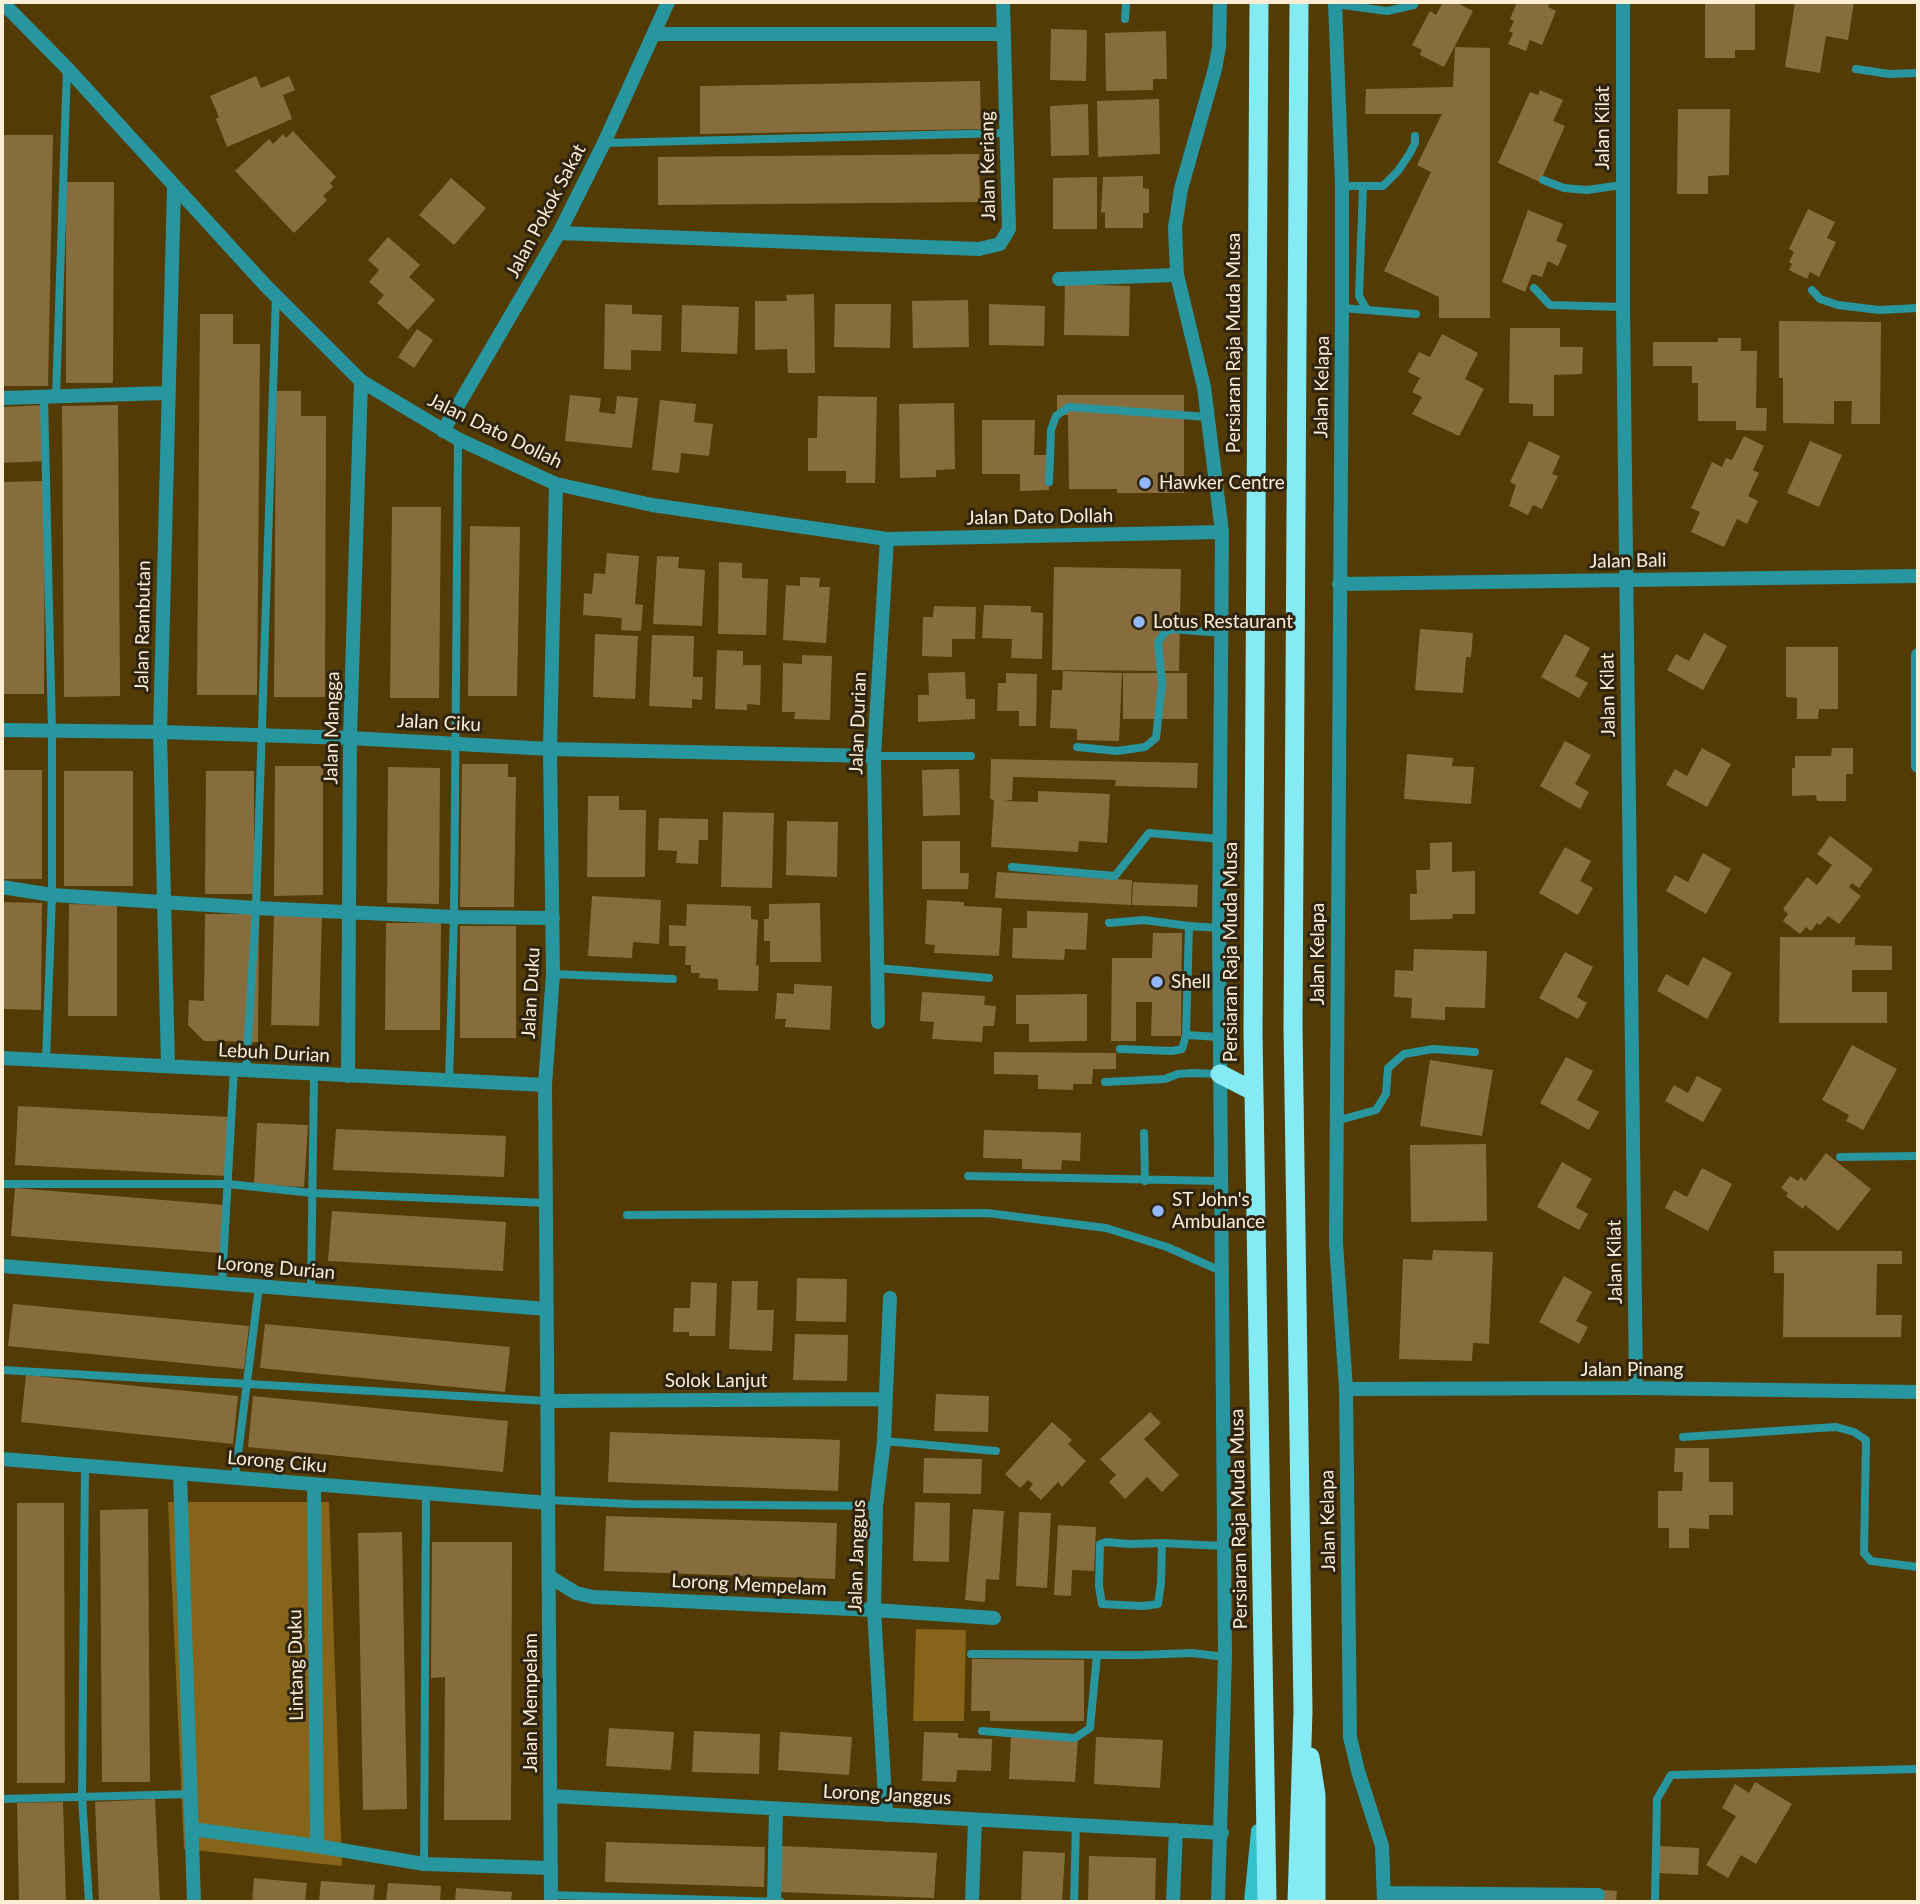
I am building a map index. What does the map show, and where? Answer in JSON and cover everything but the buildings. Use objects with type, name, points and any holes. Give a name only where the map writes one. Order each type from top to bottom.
[{"type":"highway","name":"Persiaran Raja Muda Musa","points":[[1259,2],[1253,1091],[1267,1902]]},
{"type":"highway","points":[[1297,1902],[1303,1711],[1293,1026],[1299,2]]},
{"type":"highway","points":[[1220,1074],[1253,1091]]},
{"type":"highway","points":[[1303,1711],[1316,1795],[1316,1902]]},
{"type":"main road","points":[[1251,1902],[1266,1757]]},
{"type":"street","name":"Jalan Dato Dollah","points":[[2,2],[67,68],[276,296],[361,382],[458,439],[556,484],[652,505],[887,539],[1222,532]]},
{"type":"street","name":"Jalan Pokok Sakat","points":[[443,431],[559,233],[604,143],[668,2]]},
{"type":"street","name":"Jalan Keriang","points":[[559,233],[979,249],[1000,244],[1009,229],[1003,2]]},
{"type":"street","points":[[1218,1902],[1222,1833],[1224,1657],[1219,1037],[1222,532],[1204,387],[1177,275],[1175,227],[1181,189],[1215,69],[1219,47],[1220,2]]},
{"type":"street","name":"Jalan Kilat","points":[[1623,2],[1623,307],[1636,1388]]},
{"type":"street","name":"Jalan Kelapa","points":[[1335,3],[1342,187],[1336,1243],[1346,1389],[1350,1737],[1382,1846],[1385,1898]]},
{"type":"street","points":[[654,34],[1003,34]]},
{"type":"street","name":"Jalan Rambutan","points":[[168,1066],[160,732],[174,187]]},
{"type":"street","points":[[1059,279],[1177,275]]},
{"type":"street","name":"Jalan Mangga","points":[[348,1076],[350,738],[361,382]]},
{"type":"street","points":[[2,398],[167,393]]},
{"type":"street","name":"Jalan Duku","points":[[549,1502],[545,1086],[553,974],[550,749],[556,484]]},
{"type":"street","name":"Jalan Durian","points":[[878,1022],[874,756],[887,539]]},
{"type":"street","name":"Jalan Bali","points":[[1339,584],[1918,576]]},
{"type":"street","points":[[1918,654],[1918,766]]},
{"type":"street","name":"Jalan Ciku","points":[[2,730],[262,735],[550,749],[874,756]]},
{"type":"street","points":[[2,887],[52,895],[166,900],[256,908],[454,917],[554,918]]},
{"type":"street","name":"Lebuh Durian","points":[[2,1058],[545,1086]]},
{"type":"street","name":"Lorong Durian","points":[[2,1266],[547,1309]]},
{"type":"street","name":"Jalan Janggus","points":[[886,1815],[874,1610],[876,1506],[884,1441],[890,1298]]},
{"type":"street","name":"Jalan Pinang","points":[[1346,1389],[1636,1388],[1918,1392]]},
{"type":"street","name":"Solok Lanjut","points":[[548,1401],[885,1399]]},
{"type":"street","name":"Lorong Ciku","points":[[2,1459],[549,1502]]},
{"type":"street","points":[[180,1474],[194,1902]]},
{"type":"street","name":"Lintang Duku","points":[[314,1484],[317,1846]]},
{"type":"street","name":"Jalan Mempelam","points":[[549,1502],[551,1899]]},
{"type":"street","name":"Lorong Mempelam","points":[[550,1577],[576,1594],[593,1597],[994,1618]]},
{"type":"street","name":"Lorong Janggus","points":[[551,1796],[1222,1833]]},
{"type":"street","points":[[774,1902],[776,1809]]},
{"type":"street","points":[[972,1902],[975,1820]]},
{"type":"street","points":[[192,1829],[424,1864],[551,1868]]},
{"type":"street","points":[[1173,1902],[1176,1830]]},
{"type":"street","points":[[1385,1898],[1598,1895]]},
{"type":"lane","points":[[1125,19],[1126,2]]},
{"type":"lane","points":[[1335,3],[1387,11],[1414,5],[1415,2]]},
{"type":"lane","points":[[46,1060],[52,895],[50,397],[67,68]]},
{"type":"lane","points":[[1856,69],[1889,74],[1918,72]]},
{"type":"lane","points":[[604,143],[1007,133]]},
{"type":"lane","points":[[1342,187],[1383,186],[1410,153],[1415,136]]},
{"type":"lane","points":[[1543,180],[1564,188],[1587,190],[1622,185]]},
{"type":"lane","points":[[1363,188],[1359,296],[1367,310]]},
{"type":"lane","points":[[1534,288],[1550,306],[1623,307]]},
{"type":"lane","points":[[1812,289],[1820,299],[1838,305],[1879,310],[1918,308]]},
{"type":"lane","points":[[222,1283],[228,1184],[256,908],[276,296]]},
{"type":"lane","points":[[1342,308],[1416,314]]},
{"type":"lane","points":[[1049,482],[1051,430],[1056,416],[1069,407],[1208,417]]},
{"type":"lane","points":[[449,1080],[454,917],[458,439]]},
{"type":"lane","points":[[1076,747],[1117,751],[1145,747],[1156,738],[1161,682],[1158,642],[1172,629],[1222,633]]},
{"type":"lane","points":[[874,756],[971,756]]},
{"type":"lane","points":[[1012,867],[1115,876],[1149,833],[1221,839]]},
{"type":"lane","points":[[1109,923],[1144,920],[1219,928]]},
{"type":"lane","points":[[1120,1049],[1182,1049],[1186,1035],[1189,926]]},
{"type":"lane","points":[[878,968],[989,978]]},
{"type":"lane","points":[[553,974],[673,979]]},
{"type":"lane","points":[[1186,1035],[1219,1037]]},
{"type":"lane","points":[[1336,1121],[1376,1110],[1386,1094],[1388,1068],[1404,1055],[1433,1049],[1475,1052]]},
{"type":"lane","points":[[1105,1082],[1165,1079],[1192,1073],[1220,1074]]},
{"type":"lane","points":[[311,1290],[314,1075]]},
{"type":"lane","points":[[1144,1133],[1145,1181]]},
{"type":"lane","points":[[1840,1157],[1918,1156]]},
{"type":"lane","points":[[968,1176],[1221,1181]]},
{"type":"lane","points":[[2,1184],[228,1184],[312,1193],[546,1203]]},
{"type":"lane","points":[[627,1214],[987,1213],[1106,1228],[1167,1247],[1221,1271]]},
{"type":"lane","points":[[235,1478],[259,1286]]},
{"type":"lane","points":[[2,1370],[548,1401]]},
{"type":"lane","points":[[1683,1437],[1836,1427],[1854,1432],[1866,1440],[1864,1553],[1871,1561],[1918,1567]]},
{"type":"lane","points":[[884,1441],[996,1451]]},
{"type":"lane","points":[[85,1466],[82,1797],[89,1902]]},
{"type":"lane","points":[[424,1864],[426,1493]]},
{"type":"lane","name":"Lorong Ciku","points":[[549,1502],[876,1506]]},
{"type":"lane","points":[[1162,1543],[1158,1604],[1102,1604],[1099,1586],[1100,1545],[1107,1542],[1162,1543],[1223,1546]]},
{"type":"lane","points":[[971,1654],[1192,1653],[1224,1657]]},
{"type":"lane","points":[[982,1731],[1075,1738],[1090,1728],[1097,1655]]},
{"type":"lane","points":[[1655,1902],[1657,1799],[1671,1775],[1918,1769]]},
{"type":"lane","points":[[2,1799],[191,1794]]},
{"type":"lane","points":[[1074,1902],[1076,1825]]},
{"type":"lane","points":[[551,1899],[781,1902]]},
{"type":"shaded area","points":[[168,1502],[329,1502],[342,1866],[184,1849]]},
{"type":"shaded area","points":[[916,1629],[966,1630],[964,1721],[913,1721]]},
{"type":"place","name":"Hawker Centre","points":[[1145,483]]},
{"type":"place","name":"Lotus Restaurant","points":[[1139,622]]},
{"type":"place","name":"Shell","points":[[1157,982]]},
{"type":"place","name":"ST John's Ambulance","points":[[1158,1211]]}]
